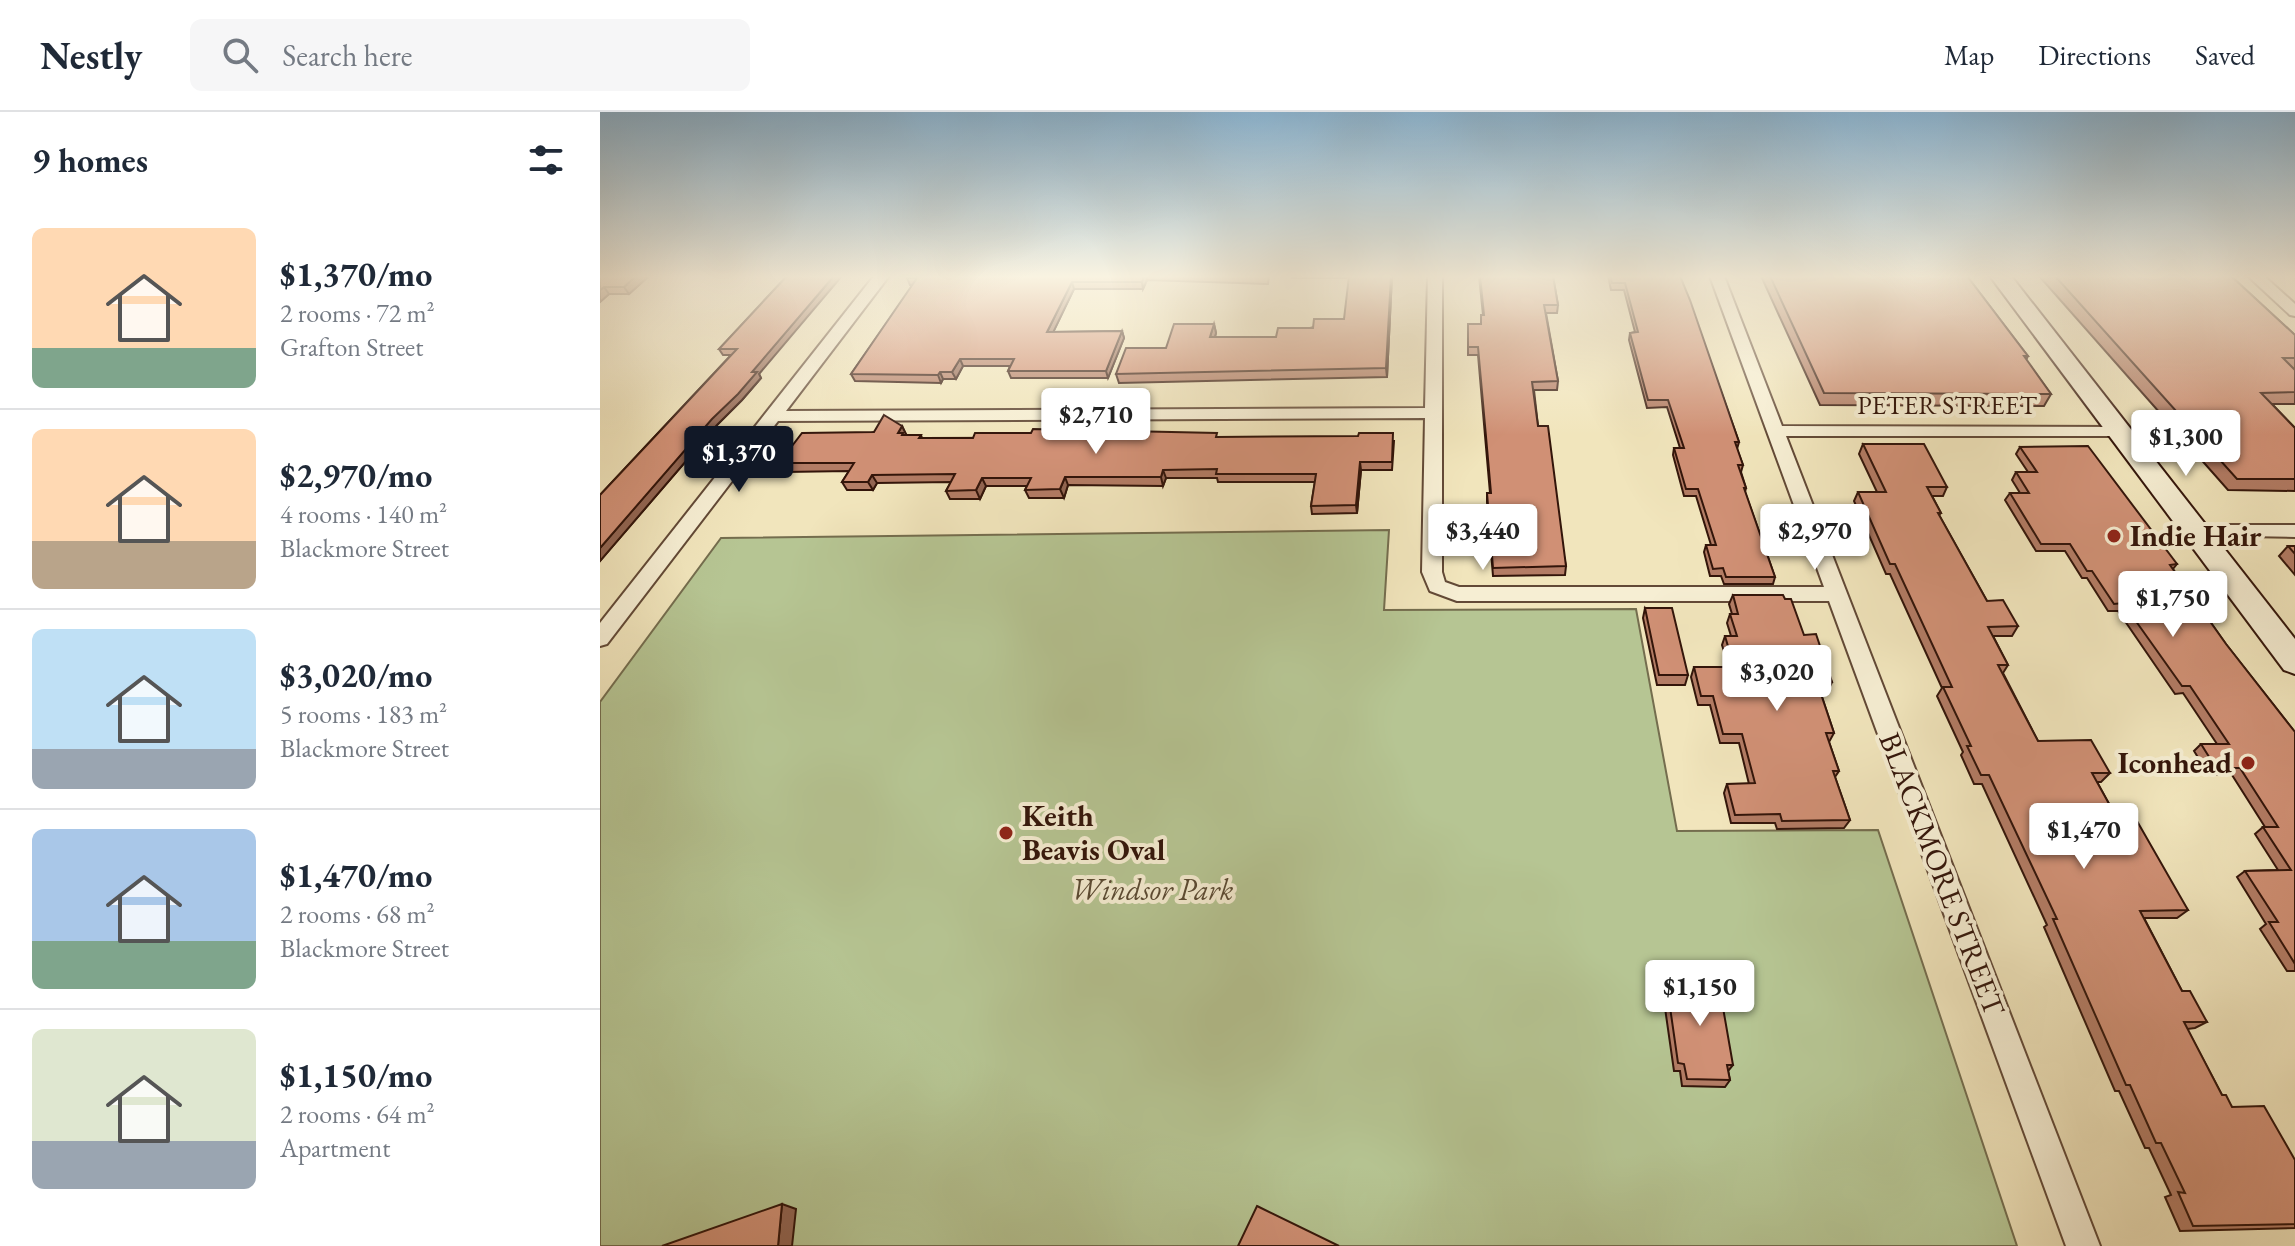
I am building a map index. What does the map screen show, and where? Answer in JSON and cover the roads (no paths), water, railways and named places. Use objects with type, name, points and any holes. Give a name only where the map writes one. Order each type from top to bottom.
[{"type":"main road","points":[[2041,329],[2295,662]]},
{"type":"street","points":[[600,638],[841,329]]},
{"type":"street","points":[[1434,329],[1432,572],[1437,586],[1457,594],[1837,594]]},
{"type":"street","name":"BLACKMORE STREET","points":[[1737,329],[2083,1246]]},
{"type":"street","points":[[773,416],[1432,413]]},
{"type":"street","name":"PETER STREET","points":[[1775,431],[2119,431]]},
{"type":"street","points":[[2194,531],[2295,531]]},
{"type":"place","name":"Indie Hair","points":[[2114,536]]},
{"type":"place","name":"Iconhead","points":[[2248,763]]},
{"type":"place","name":"Keith Beavis Oval","points":[[1006,833]]},
{"type":"park label","name":"Windsor Park","points":[[1152,890]]}]
